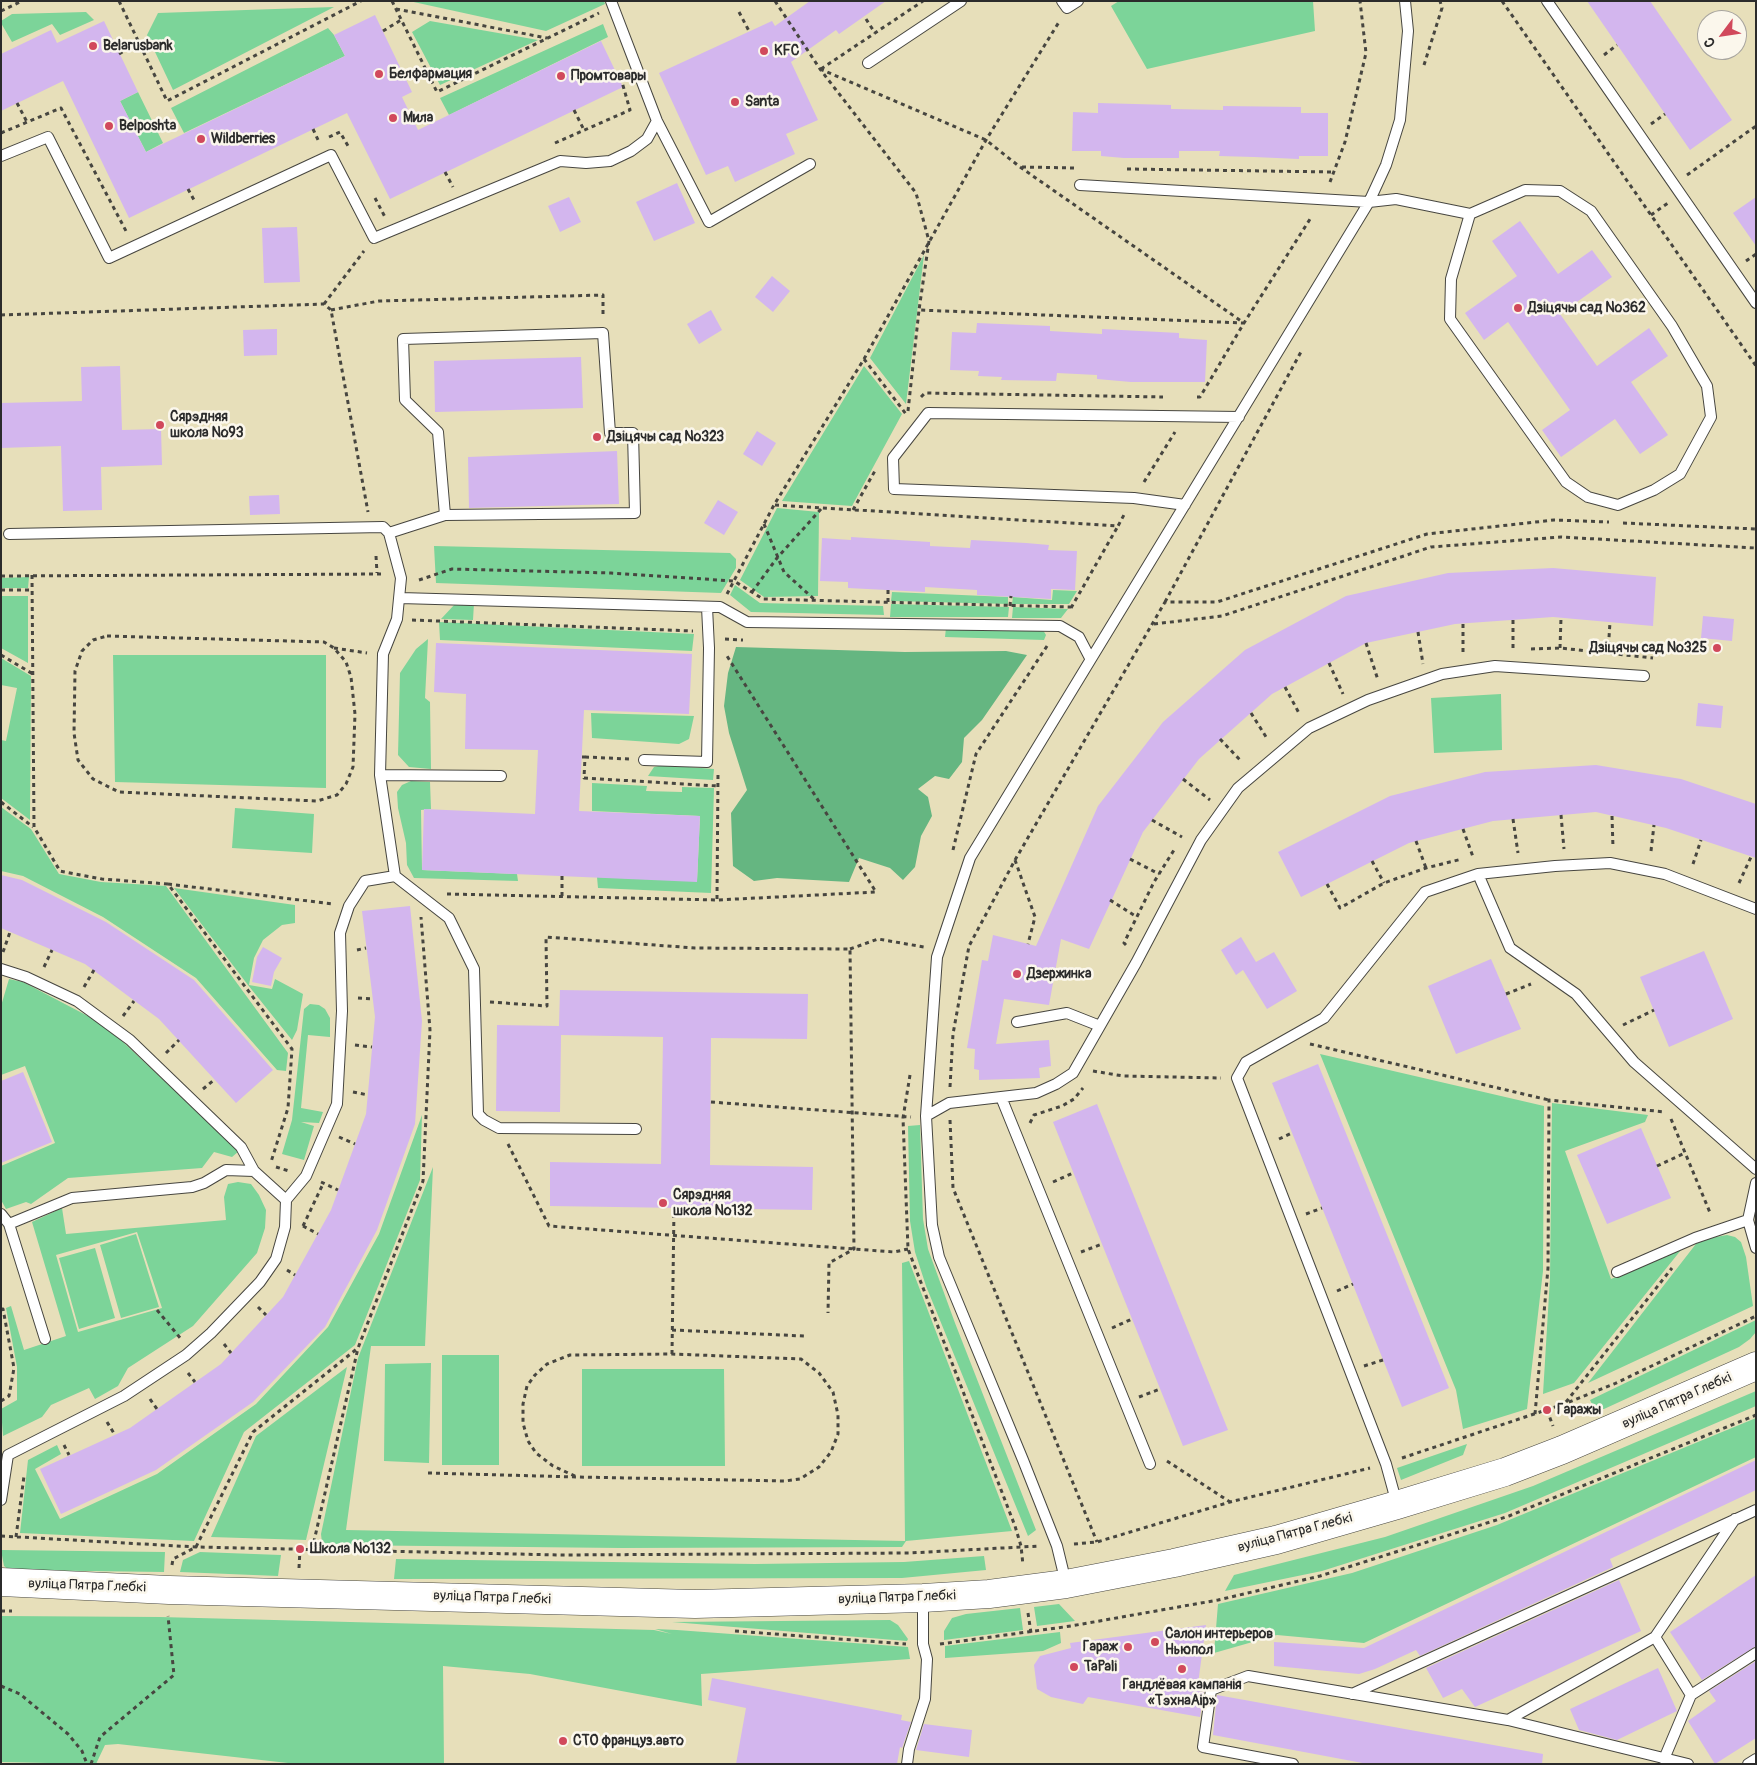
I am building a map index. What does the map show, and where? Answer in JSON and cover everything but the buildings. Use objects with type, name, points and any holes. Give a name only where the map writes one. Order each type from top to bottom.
[{"type":"main road","name":"вуліца Пятра Глебкі","points":[[1,1582],[169,1590],[694,1604],[923,1598],[989,1594],[1066,1584],[1174,1563],[1276,1540],[1397,1505],[1505,1472],[1562,1450],[1756,1366]]},
{"type":"lane","points":[[868,63],[961,1]]},
{"type":"lane","points":[[1064,5],[1078,1]]},
{"type":"lane","points":[[1066,1584],[1057,1546],[939,1258],[932,1225],[926,1116],[937,957],[970,858],[1369,202],[1386,165],[1400,120],[1408,32],[1405,1]]},
{"type":"lane","points":[[1547,1],[1756,302]]},
{"type":"lane","points":[[612,4],[657,120],[709,222],[810,164]]},
{"type":"lane","points":[[1,156],[48,137],[109,258],[331,154],[374,238],[560,161],[586,163],[617,158],[632,151],[647,139],[657,120]]},
{"type":"lane","points":[[1080,185],[1369,202],[1396,199],[1470,214],[1525,190],[1560,191],[1591,211],[1672,326],[1707,386],[1710,417],[1680,474],[1654,490],[1618,505],[1588,497],[1566,482],[1450,319],[1451,279],[1470,214]]},
{"type":"lane","points":[[389,533],[445,515],[635,513],[633,433],[610,433],[603,333],[403,339],[405,400],[438,432],[445,515]]},
{"type":"lane","points":[[1185,505],[1134,498],[894,489],[893,458],[928,413],[1239,417]]},
{"type":"lane","points":[[9,534],[384,527],[389,533],[402,578],[396,619],[382,654],[380,775],[395,876],[449,918],[474,969],[478,1114],[484,1120],[499,1128],[636,1129]]},
{"type":"lane","points":[[400,598],[720,607],[747,622],[1060,626],[1079,637],[1090,658]]},
{"type":"lane","points":[[644,760],[707,762],[709,632],[707,607]]},
{"type":"lane","points":[[926,1116],[949,1103],[1036,1093],[1056,1084],[1073,1073],[1136,963],[1201,840],[1238,788],[1308,728],[1368,700],[1442,674],[1495,666],[1644,676]]},
{"type":"lane","points":[[380,775],[501,776]]},
{"type":"lane","points":[[1397,1505],[1386,1464],[1237,1078],[1246,1062],[1324,1018],[1425,892],[1478,874],[1555,866],[1610,864],[1665,874],[1756,909]]},
{"type":"lane","points":[[1478,874],[1510,948],[1576,994],[1634,1062],[1756,1169]]},
{"type":"lane","points":[[1,1500],[8,1455],[151,1380],[211,1333],[260,1282],[276,1259],[285,1227],[286,1200],[306,1176],[337,1104],[342,1010],[340,933],[349,906],[365,881],[395,876]]},
{"type":"lane","points":[[1,969],[26,977],[77,1001],[112,1025],[241,1147],[254,1171],[286,1200]]},
{"type":"lane","points":[[1017,1022],[1066,1013],[1100,1026]]},
{"type":"lane","points":[[1001,1097],[1150,1464]]},
{"type":"lane","points":[[9,1224],[72,1198],[192,1187],[204,1184],[212,1177],[226,1170],[254,1171]]},
{"type":"lane","points":[[1756,1183],[1748,1220],[1756,1248]]},
{"type":"lane","points":[[1,1214],[9,1224],[45,1339]]},
{"type":"lane","points":[[1617,1272],[1695,1238],[1748,1220]]},
{"type":"lane","points":[[1352,1694],[1756,1510]]},
{"type":"lane","points":[[1508,1720],[1655,1637],[1736,1519]]},
{"type":"lane","points":[[907,1764],[909,1749],[925,1699],[927,1659],[923,1644],[923,1598]]},
{"type":"lane","points":[[1655,1637],[1691,1695]]},
{"type":"lane","points":[[1664,1759],[1691,1695],[1756,1652]]},
{"type":"lane","points":[[1293,1764],[1203,1747],[1210,1690],[1248,1676],[1508,1720],[1688,1764]]},
{"type":"lane","points":[[1748,1764],[1756,1759]]},
{"type":"path","points":[[1,11],[22,1]]},
{"type":"path","points":[[119,1],[166,101],[361,1]]},
{"type":"path","points":[[392,1],[437,92],[548,38],[612,4]]},
{"type":"path","points":[[775,1],[820,69],[916,193],[929,241],[918,310],[907,415]]},
{"type":"path","points":[[820,69],[923,1]]},
{"type":"path","points":[[1190,397],[1200,397],[1244,322],[1324,198],[1346,142],[1366,53],[1360,1]]},
{"type":"path","points":[[1508,1],[1503,3],[1756,366]]},
{"type":"path","points":[[720,607],[764,524],[864,359],[986,140],[1041,53],[1064,5]]},
{"type":"path","points":[[396,9],[548,38]]},
{"type":"path","points":[[739,12],[749,31]]},
{"type":"path","points":[[383,30],[402,20]]},
{"type":"path","points":[[866,20],[875,33]]},
{"type":"path","points":[[120,54],[139,42]]},
{"type":"path","points":[[820,69],[986,140],[1020,167],[1244,322]]},
{"type":"path","points":[[17,103],[27,122]]},
{"type":"path","points":[[574,110],[584,130]]},
{"type":"path","points":[[1674,184],[1756,126]]},
{"type":"path","points":[[313,129],[319,142]]},
{"type":"path","points":[[1020,167],[1079,168]]},
{"type":"path","points":[[1118,168],[1334,172]]},
{"type":"path","points":[[445,172],[453,188]]},
{"type":"path","points":[[188,189],[194,200]]},
{"type":"path","points":[[324,304],[374,238]]},
{"type":"path","points":[[331,310],[379,302],[603,295],[603,333]]},
{"type":"path","points":[[1,315],[324,304],[331,310],[368,516],[374,527],[377,573]]},
{"type":"path","points":[[918,310],[1244,322]]},
{"type":"path","points":[[864,359],[907,415]]},
{"type":"path","points":[[919,400],[925,393],[1170,397]]},
{"type":"path","points":[[902,424],[913,407]]},
{"type":"path","points":[[853,510],[878,467]]},
{"type":"path","points":[[752,592],[777,558],[823,508]]},
{"type":"path","points":[[1097,1542],[953,1188],[949,1103],[953,1034],[969,946],[1015,860],[1165,602],[1217,602],[1427,534],[1554,520],[1612,522]]},
{"type":"path","points":[[1622,522],[1756,528]]},
{"type":"path","points":[[764,524],[784,572],[815,600]]},
{"type":"path","points":[[952,856],[976,754],[1060,626],[1118,526]]},
{"type":"path","points":[[1153,624],[1222,616],[1432,547],[1561,537],[1756,548]]},
{"type":"path","points":[[418,581],[452,569],[611,573],[734,580],[763,599],[1071,607]]},
{"type":"path","points":[[1,576],[377,573],[402,578]]},
{"type":"path","points":[[32,576],[34,828]]},
{"type":"path","points":[[1,590],[32,590]]},
{"type":"path","points":[[888,590],[888,602]]},
{"type":"path","points":[[1010,605],[1011,596]]},
{"type":"path","points":[[1560,648],[1562,618]]},
{"type":"path","points":[[396,619],[709,632]]},
{"type":"path","points":[[1513,620],[1513,650]]},
{"type":"path","points":[[1608,653],[1610,622]]},
{"type":"path","points":[[1463,624],[1461,654],[1471,654]]},
{"type":"path","points":[[1418,632],[1423,665]]},
{"type":"path","points":[[334,648],[346,662],[351,677],[355,714],[353,767],[346,784],[337,795],[317,801],[119,792],[93,779],[78,760],[74,733],[75,671],[82,651],[93,640],[107,636],[324,642],[334,648],[382,654]]},
{"type":"path","points":[[1366,643],[1379,681]]},
{"type":"path","points":[[1505,651],[1560,648],[1653,658]]},
{"type":"path","points":[[312,1550],[358,1348],[423,1181],[430,1030],[419,894],[717,900],[876,892],[724,652]]},
{"type":"path","points":[[1,655],[33,674]]},
{"type":"path","points":[[1418,666],[1432,662]]},
{"type":"path","points":[[1329,663],[1343,695]]},
{"type":"path","points":[[1370,684],[1387,678]]},
{"type":"path","points":[[1285,687],[1301,717],[1296,720]]},
{"type":"path","points":[[1335,698],[1352,691]]},
{"type":"path","points":[[1251,713],[1269,740]]},
{"type":"path","points":[[1262,746],[1274,736]]},
{"type":"path","points":[[1220,740],[1242,763]]},
{"type":"path","points":[[606,758],[583,757],[584,778],[718,786]]},
{"type":"path","points":[[1235,769],[1249,757]]},
{"type":"path","points":[[1184,779],[1210,800]]},
{"type":"path","points":[[1204,807],[1216,792]]},
{"type":"path","points":[[1,802],[34,828],[60,871],[102,879],[168,884],[349,906]]},
{"type":"path","points":[[1561,815],[1564,851]]},
{"type":"path","points":[[1612,816],[1613,849]]},
{"type":"path","points":[[1513,819],[1518,853]]},
{"type":"path","points":[[1152,820],[1182,837]]},
{"type":"path","points":[[1651,851],[1654,825]]},
{"type":"path","points":[[1463,829],[1472,857]]},
{"type":"path","points":[[1136,963],[1124,943],[1159,874],[1185,832]]},
{"type":"path","points":[[1693,864],[1701,840]]},
{"type":"path","points":[[1416,841],[1426,868]]},
{"type":"path","points":[[1740,882],[1751,857]]},
{"type":"path","points":[[1130,859],[1159,874]]},
{"type":"path","points":[[1015,860],[1035,918],[1028,944]]},
{"type":"path","points":[[1372,862],[1384,883]]},
{"type":"path","points":[[562,876],[562,897]]},
{"type":"path","points":[[168,884],[292,1049],[288,1108],[270,1165]]},
{"type":"path","points":[[1327,884],[1340,908]]},
{"type":"path","points":[[1110,900],[1137,917]]},
{"type":"path","points":[[1,958],[10,932]]},
{"type":"path","points":[[475,1002],[547,1006],[546,937],[695,948],[850,949],[878,939],[910,943]]},
{"type":"path","points":[[347,951],[366,948]]},
{"type":"path","points":[[850,949],[854,1249]]},
{"type":"path","points":[[42,973],[52,950]]},
{"type":"path","points":[[80,995],[94,970]]},
{"type":"path","points":[[1506,994],[1551,976]]},
{"type":"path","points":[[351,998],[373,998]]},
{"type":"path","points":[[120,1021],[134,1001]]},
{"type":"path","points":[[1609,1032],[1654,1010]]},
{"type":"path","points":[[162,1057],[179,1040]]},
{"type":"path","points":[[349,1044],[372,1047]]},
{"type":"path","points":[[1308,1044],[1548,1100],[1668,1112],[1712,1215],[1564,1404]]},
{"type":"path","points":[[1088,1079],[1091,1071],[1123,1076],[1237,1078]]},
{"type":"path","points":[[200,1092],[214,1080]]},
{"type":"path","points":[[1028,1127],[1034,1115],[1062,1106],[1074,1099],[1084,1086]]},
{"type":"path","points":[[349,1091],[368,1095]]},
{"type":"path","points":[[1536,1414],[1548,1268],[1548,1100]]},
{"type":"path","points":[[711,1102],[851,1112],[903,1118],[926,1116]]},
{"type":"path","points":[[334,1146],[340,1128]]},
{"type":"path","points":[[499,1128],[550,1226],[894,1252],[908,1249]]},
{"type":"path","points":[[1274,1142],[1292,1133]]},
{"type":"path","points":[[337,1136],[355,1144]]},
{"type":"path","points":[[1657,1166],[1685,1153]]},
{"type":"path","points":[[1047,1184],[1074,1173]]},
{"type":"path","points":[[299,1234],[326,1174]]},
{"type":"path","points":[[1300,1206],[1303,1216],[1322,1208]]},
{"type":"path","points":[[672,1354],[674,1208]]},
{"type":"path","points":[[303,1226],[318,1234]]},
{"type":"path","points":[[1076,1254],[1102,1244]]},
{"type":"path","points":[[828,1313],[829,1263],[854,1249]]},
{"type":"path","points":[[1337,1300],[1334,1292],[1353,1284]]},
{"type":"path","points":[[1,1310],[3,1309],[14,1368],[9,1396],[1,1401]]},
{"type":"path","points":[[157,1310],[182,1340]]},
{"type":"path","points":[[1,1536],[196,1547],[628,1555],[909,1553],[1021,1546],[1057,1546],[1097,1542],[1230,1502],[1386,1464],[1536,1414],[1614,1384],[1756,1316]]},
{"type":"path","points":[[1108,1329],[1132,1320]]},
{"type":"path","points":[[672,1330],[804,1336]]},
{"type":"path","points":[[221,1341],[231,1353]]},
{"type":"path","points":[[196,1547],[253,1432],[358,1348]]},
{"type":"path","points":[[428,1473],[577,1477],[785,1481],[800,1479],[819,1467],[831,1452],[838,1434],[838,1415],[833,1392],[819,1373],[801,1359],[672,1354],[570,1356],[548,1364],[535,1375],[527,1386],[523,1404],[523,1423],[528,1441],[536,1453],[553,1466],[577,1477]]},
{"type":"path","points":[[1361,1358],[1368,1376]]},
{"type":"path","points":[[1364,1366],[1383,1360]]},
{"type":"path","points":[[1133,1390],[1140,1407]]},
{"type":"path","points":[[1137,1398],[1160,1390]]},
{"type":"path","points":[[146,1395],[157,1409]]},
{"type":"path","points":[[105,1418],[115,1434]]},
{"type":"path","points":[[1397,1450],[1401,1459]]},
{"type":"path","points":[[1162,1459],[1230,1502]]},
{"type":"path","points":[[16,1537],[24,1474]]},
{"type":"path","points":[[91,1764],[100,1737],[174,1675],[168,1617]]},
{"type":"path","points":[[1,1686],[20,1694],[68,1734],[82,1750],[87,1764]]},
{"type":"green space","points":[[409,1],[604,1],[605,4],[546,31]]},
{"type":"green space","points":[[1119,1],[1313,1],[1315,31],[1147,69],[1111,6]]},
{"type":"green space","points":[[334,7],[173,90],[147,35],[158,13]]},
{"type":"green space","points":[[86,12],[94,20],[60,35],[52,24],[12,42],[1,23],[1,21],[12,14]]},
{"type":"green space","points":[[430,21],[538,40],[440,85],[412,32]]},
{"type":"green space","points":[[603,24],[608,37],[449,115],[440,98]]},
{"type":"green space","points":[[328,28],[345,56],[184,133],[171,108]]},
{"type":"green space","points":[[138,92],[163,143],[146,152],[120,101]]},
{"type":"green space","points":[[924,255],[906,404],[870,358]]},
{"type":"green space","points":[[864,366],[902,414],[852,506],[782,501]]},
{"type":"green space","points":[[777,508],[819,512],[818,596],[764,597],[740,580]]},
{"type":"green space","points":[[434,546],[730,553],[736,559],[736,568],[721,593],[436,583]]},
{"type":"green space","points":[[29,577],[28,588],[1,588],[1,578]]},
{"type":"green space","points":[[735,585],[760,603],[883,606],[884,615],[751,612],[730,595]]},
{"type":"green space","points":[[1053,590],[1077,591],[1069,604],[1012,604],[1013,597],[1052,600]]},
{"type":"green space","points":[[892,592],[1008,597],[1008,604],[891,601]]},
{"type":"green space","points":[[1,596],[28,596],[28,663],[1,648]]},
{"type":"green space","points":[[474,603],[473,620],[441,619],[455,604]]},
{"type":"green space","points":[[891,604],[1009,607],[1008,617],[890,617]]},
{"type":"green space","points":[[1013,607],[1068,609],[1061,618],[1012,618]]},
{"type":"green space","points":[[439,622],[694,634],[692,651],[440,640]]},
{"type":"green space","points":[[946,628],[1043,630],[1046,635],[1044,640],[945,637]]},
{"type":"green space","points":[[428,639],[425,698],[430,702],[431,769],[409,767],[398,755],[400,673],[416,649]]},
{"type":"green space","points":[[736,647],[905,652],[1006,651],[1027,655],[982,720],[964,738],[962,762],[949,779],[935,776],[918,789],[928,797],[932,816],[921,836],[915,867],[903,880],[890,868],[859,858],[849,882],[777,878],[754,881],[733,866],[731,813],[747,790],[729,733],[724,706],[728,673]]},
{"type":"green space","points":[[113,655],[326,655],[326,788],[115,782]]},
{"type":"green space","points":[[1,658],[31,676],[30,820],[1,798],[1,740],[6,741],[17,688],[1,685]]},
{"type":"green space","points":[[1501,694],[1502,750],[1434,753],[1431,698]]},
{"type":"green space","points":[[591,713],[694,716],[689,739],[679,744],[592,738]]},
{"type":"green space","points":[[663,765],[714,769],[713,780],[648,776],[654,767]]},
{"type":"green space","points":[[411,781],[430,782],[431,809],[421,810],[422,870],[517,874],[518,881],[414,878],[407,865],[406,843],[398,808],[397,792],[402,785]]},
{"type":"green space","points":[[592,783],[647,786],[646,791],[682,792],[682,787],[714,788],[711,893],[598,888],[597,877],[697,881],[700,816],[592,811]]},
{"type":"green space","points":[[1,807],[31,829],[59,874],[101,882],[166,886],[288,1053],[286,1071],[277,1070],[196,978],[103,917],[23,876],[1,871]]},
{"type":"green space","points":[[235,808],[314,814],[312,853],[232,848]]},
{"type":"green space","points":[[174,888],[295,905],[295,923],[282,925],[263,940],[254,958],[249,985],[272,989],[275,979],[303,994],[297,1030],[292,1040],[248,985]]},
{"type":"green space","points":[[9,979],[23,982],[105,1025],[239,1151],[232,1157],[214,1152],[202,1168],[68,1178],[31,1204],[26,1202],[6,1209],[1,1200],[1,1166],[55,1143],[25,1066],[1,1075],[1,1006]]},
{"type":"green space","points":[[310,1004],[319,1005],[325,1009],[330,1018],[330,1037],[308,1035],[301,1108],[323,1112],[319,1123],[301,1122],[314,1126],[304,1160],[282,1154],[292,1120],[304,1009]]},
{"type":"green space","points":[[1320,1054],[1544,1106],[1543,1271],[1527,1409],[1463,1429],[1456,1390]]},
{"type":"green space","points":[[1552,1103],[1648,1115],[1645,1122],[1565,1151],[1611,1279],[1681,1250],[1574,1383],[1543,1394],[1550,1278]]},
{"type":"green space","points":[[422,1115],[420,1180],[355,1345],[244,1432],[194,1541],[20,1533],[28,1460],[57,1445],[61,1454],[35,1469],[60,1519],[157,1474],[256,1404],[328,1327],[379,1234]]},
{"type":"green space","points":[[920,1125],[923,1219],[928,1249],[1036,1530],[1028,1536],[926,1286],[915,1252],[910,1221],[908,1126]]},
{"type":"green space","points":[[433,1167],[425,1346],[371,1346],[346,1530],[905,1541],[902,1263],[909,1261],[1012,1531],[906,1541],[902,1547],[622,1548],[331,1545],[322,1543],[321,1534],[358,1358]]},
{"type":"green space","points":[[238,1182],[251,1184],[266,1210],[265,1228],[257,1253],[193,1326],[128,1368],[118,1386],[95,1399],[89,1388],[51,1405],[42,1417],[3,1436],[1,1409],[17,1400],[17,1367],[6,1308],[11,1306],[24,1350],[66,1336],[32,1222],[62,1208],[66,1234],[226,1220],[224,1197],[228,1184]],"holes":[[[137,1232],[162,1308],[78,1332],[56,1255]]]},
{"type":"green space","points":[[136,1234],[159,1307],[121,1318],[100,1245]]},
{"type":"green space","points":[[1727,1235],[1735,1237],[1741,1242],[1746,1257],[1753,1306],[1588,1383],[1699,1240]]},
{"type":"green space","points":[[95,1248],[115,1318],[79,1329],[59,1258]]},
{"type":"green space","points":[[1756,1320],[1756,1332],[1739,1347],[1604,1409],[1595,1410],[1590,1400]]},
{"type":"green space","points":[[442,1355],[499,1355],[499,1465],[442,1465]]},
{"type":"green space","points":[[431,1363],[429,1463],[384,1461],[385,1364]]},
{"type":"green space","points":[[347,1367],[306,1540],[211,1537],[256,1436]]},
{"type":"green space","points":[[582,1369],[724,1369],[725,1466],[582,1466]]},
{"type":"green space","points":[[1756,1391],[1756,1406],[1505,1513],[1322,1571],[1225,1591],[1234,1575],[1385,1537],[1533,1486]]},
{"type":"green space","points":[[1756,1418],[1756,1457],[1364,1643],[1277,1635],[1214,1653],[1218,1604],[1352,1573],[1497,1525]]},
{"type":"green space","points":[[1467,1444],[1463,1455],[1401,1480],[1397,1468]]},
{"type":"green space","points":[[1,1550],[165,1552],[164,1572],[9,1570],[4,1566]]},
{"type":"green space","points":[[200,1552],[281,1555],[278,1576],[180,1572],[183,1560]]},
{"type":"green space","points":[[984,1556],[986,1570],[902,1578],[394,1579],[396,1559],[755,1564],[904,1562]]},
{"type":"green space","points":[[1059,1604],[1075,1621],[1037,1626],[1034,1607]]},
{"type":"green space","points":[[1020,1608],[1023,1630],[944,1640],[944,1631],[952,1618],[966,1614]]},
{"type":"green space","points":[[1,1616],[160,1617],[654,1630],[672,1634],[655,1629],[677,1630],[908,1647],[910,1659],[701,1674],[702,1706],[530,1674],[443,1666],[444,1764],[297,1764],[118,1744],[105,1745],[96,1764],[1,1762]]},
{"type":"green space","points":[[890,1620],[898,1625],[908,1639],[907,1641],[672,1622]]},
{"type":"green space","points":[[1060,1632],[1061,1643],[1043,1651],[945,1658],[945,1646]]},
{"type":"place","name":"Belarusbank","points":[[93,46]]},
{"type":"place","name":"KFC","points":[[764,51]]},
{"type":"place","name":"Белфармация","points":[[379,74]]},
{"type":"place","name":"Промтовары","points":[[561,76]]},
{"type":"place","name":"Santa","points":[[735,102]]},
{"type":"place","name":"Мила","points":[[393,118]]},
{"type":"place","name":"Belposhta","points":[[109,126]]},
{"type":"place","name":"Wildberries","points":[[201,139]]},
{"type":"place","name":"Дзіцячы сад №362","points":[[1518,308]]},
{"type":"place","name":"Сярэдняя школа №93","points":[[160,425]]},
{"type":"place","name":"Дзіцячы сад №323","points":[[597,437]]},
{"type":"place","name":"Дзіцячы сад №325","points":[[1717,648]]},
{"type":"place","name":"Дзержинка","points":[[1017,974]]},
{"type":"place","name":"Сярэдняя школа №132","points":[[663,1203]]},
{"type":"place","name":"Гаражы","points":[[1547,1410]]},
{"type":"place","name":"Школа №132","points":[[300,1549]]},
{"type":"place","name":"Салон интерьеров Ньюпол","points":[[1155,1642]]},
{"type":"place","name":"Гараж","points":[[1128,1647]]},
{"type":"place","name":"TaPali","points":[[1074,1667]]},
{"type":"place","name":"Гандлёвая кампанія «ТэхнаАір»","points":[[1182,1669]]},
{"type":"place","name":"СТО француз.авто","points":[[563,1741]]}]
